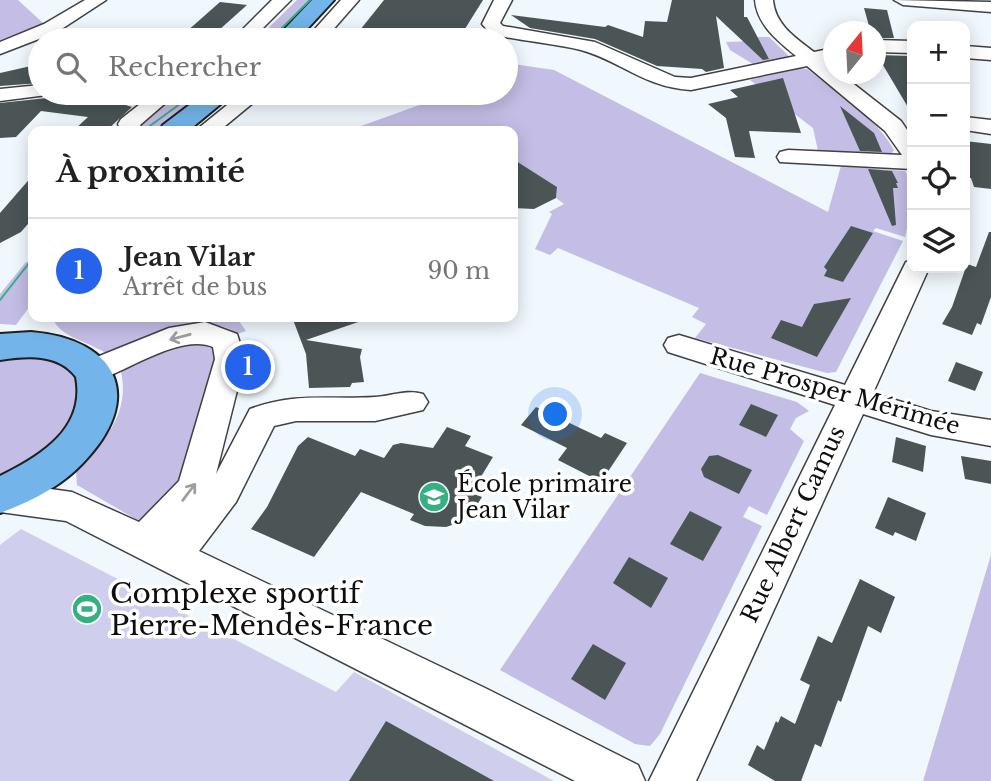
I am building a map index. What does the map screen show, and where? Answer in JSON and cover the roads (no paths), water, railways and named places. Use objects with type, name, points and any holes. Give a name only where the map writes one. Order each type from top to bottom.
[{"type":"main road","points":[[297,28],[324,0]]},
{"type":"main road","points":[[179,126],[205,105]]},
{"type":"main road","points":[[0,345],[37,344],[41,328],[83,360],[93,371],[99,398],[95,414],[73,447],[30,482],[0,496]]},
{"type":"street","points":[[52,28],[97,0]]},
{"type":"street","points":[[253,28],[282,0]]},
{"type":"street","points":[[325,28],[350,0]]},
{"type":"street","points":[[495,28],[491,24],[503,0]]},
{"type":"street","points":[[764,0],[764,8],[776,28],[809,60],[903,125],[910,147]]},
{"type":"street","points":[[903,0],[991,7]]},
{"type":"street","points":[[518,34],[588,46],[673,83],[691,84],[823,57]]},
{"type":"street","points":[[0,48],[28,39]]},
{"type":"street","points":[[886,46],[907,47]]},
{"type":"street","points":[[970,52],[991,54]]},
{"type":"street","points":[[0,95],[28,92]]},
{"type":"street","points":[[130,126],[151,105]]},
{"type":"street","points":[[213,126],[240,105]]},
{"type":"street","points":[[970,125],[991,127]]},
{"type":"street","points":[[788,157],[907,162]]},
{"type":"street","name":"Rue Albert Camus","points":[[672,781],[913,273]]},
{"type":"street","points":[[93,371],[179,335],[205,332],[226,341],[230,359],[195,488],[158,549]]},
{"type":"street","name":"Rue Prosper Mérimée","points":[[679,345],[931,423],[991,433]]},
{"type":"street","points":[[158,549],[198,527],[237,474],[261,418],[279,411],[383,408],[412,402]]},
{"type":"street","points":[[55,464],[72,507]]},
{"type":"street","points":[[0,496],[72,507],[622,781]]},
{"type":"tram line","points":[[282,28],[310,0]]},
{"type":"tram line","points":[[150,126],[179,105]]},
{"type":"tram line","points":[[0,300],[28,264]]},
{"type":"place","name":"Jean Vilar","points":[[248,367]]},
{"type":"place","name":"École primaire Jean Vilar","points":[[434,497]]},
{"type":"place","name":"Complexe sportif Pierre-Mendès-France","points":[[87,609]]}]
